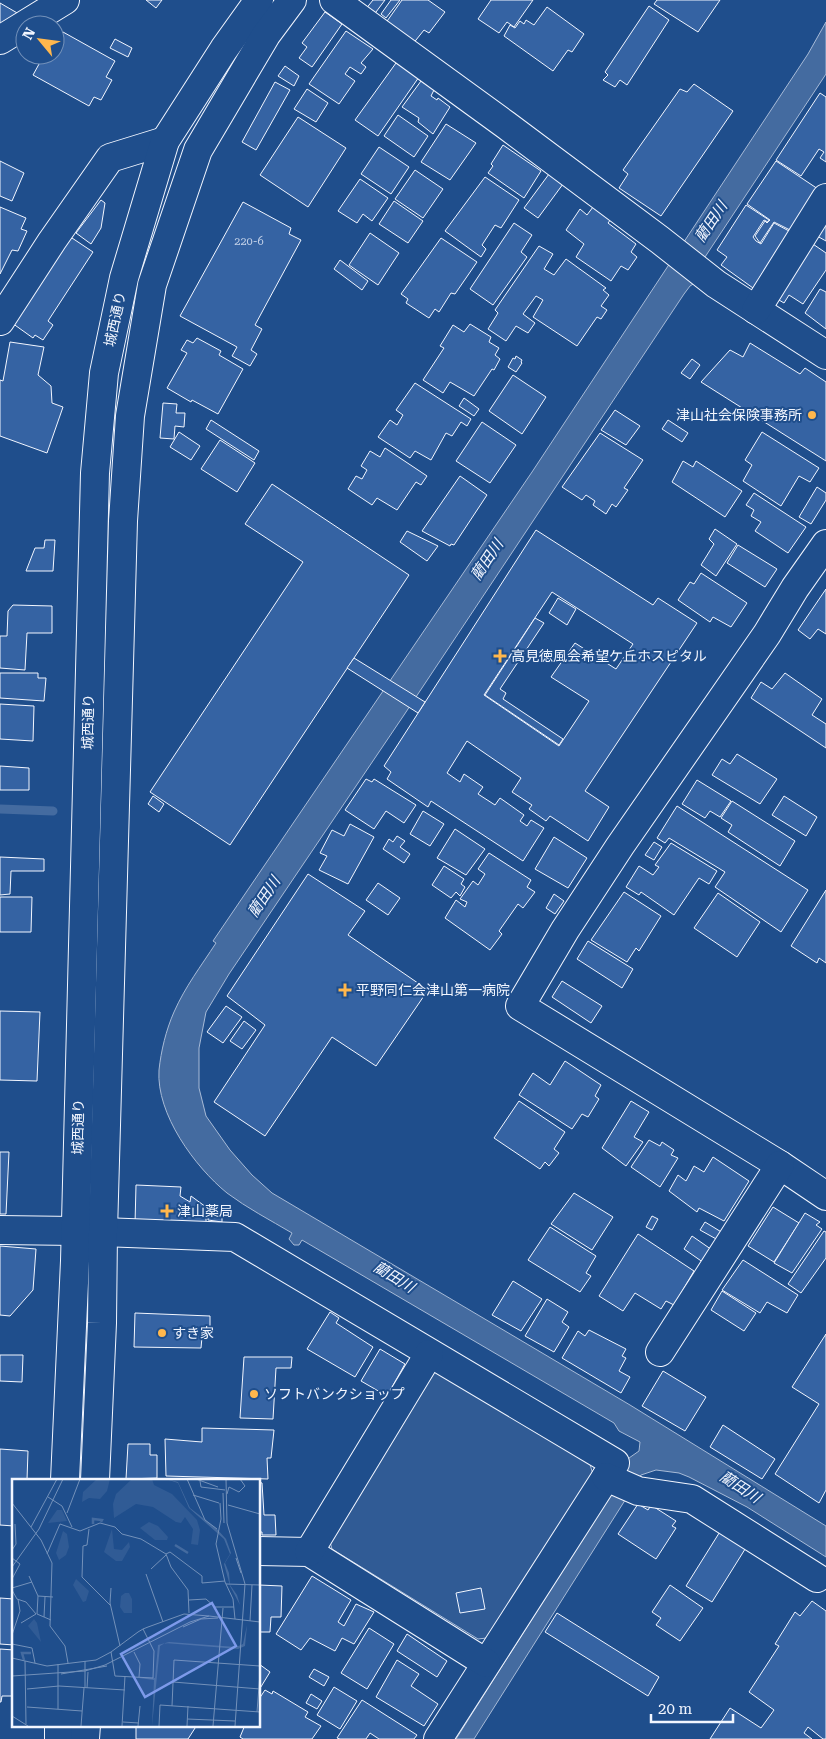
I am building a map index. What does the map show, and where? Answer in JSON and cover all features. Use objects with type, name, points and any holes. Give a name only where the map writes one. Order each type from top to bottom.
[{"type":"street","points":[[0,40],[65,0]]},
{"type":"street","name":"城西通り","points":[[65,1479],[75,1261],[95,473],[104,373],[124,278],[165,140],[224,49],[259,0]]},
{"type":"street","name":"城西通り","points":[[95,1479],[102,1323],[123,521],[130,416],[152,285],[198,150],[266,35],[292,0]]},
{"type":"street","points":[[334,0],[506,125],[716,284],[826,355]]},
{"type":"street","points":[[0,321],[52,241],[110,158],[165,140]]},
{"type":"street","points":[[756,310],[826,198]]},
{"type":"street","points":[[826,544],[795,588],[767,634],[564,930],[520,1006],[780,1165],[826,1196]]},
{"type":"street","points":[[660,1352],[780,1165]]},
{"type":"street","points":[[0,1230],[75,1230],[235,1237],[615,1463],[438,1739]]},
{"type":"street","points":[[309,1552],[429,1354]]},
{"type":"street","points":[[606,1477],[638,1491],[692,1500],[817,1578]]},
{"type":"street","points":[[260,1551],[309,1552],[486,1663]]},
{"type":"street","points":[[59,1726],[59,1739]]},
{"type":"street","points":[[85,1739],[86,1726]]},
{"type":"shaded area","points":[[439,1371],[589,1461],[594,1478],[495,1637],[478,1639],[332,1549],[329,1538],[429,1374]]},
{"type":"water","name":"藺田川","points":[[826,22],[826,74],[705,257],[701,279],[690,286],[684,294],[229,974],[206,1012],[199,1048],[199,1088],[206,1116],[230,1150],[252,1175],[272,1193],[630,1405],[826,1526],[826,1557],[747,1507],[689,1477],[679,1473],[656,1470],[641,1475],[474,1739],[456,1739],[561,1573],[629,1458],[639,1451],[640,1442],[619,1431],[614,1423],[302,1240],[299,1245],[294,1245],[289,1239],[292,1233],[227,1193],[202,1169],[180,1138],[171,1121],[160,1087],[159,1070],[163,1048],[178,1003],[216,943],[213,941],[532,472],[808,54]]},
{"type":"building","points":[[146,0],[162,0],[156,8]]},
{"type":"building","points":[[373,0],[385,0],[373,16],[365,10]]},
{"type":"building","points":[[391,0],[400,0],[386,18],[381,14]]},
{"type":"building","points":[[402,0],[428,0],[445,12],[429,33],[424,30],[412,45],[385,24]]},
{"type":"building","points":[[491,0],[533,0],[514,27],[507,22],[499,33],[478,19]]},
{"type":"building","points":[[657,0],[720,0],[698,32],[654,4]]},
{"type":"building","points":[[0,3],[19,14],[0,27]]},
{"type":"building","points":[[649,6],[669,20],[627,85],[620,80],[615,87],[603,80],[608,75],[605,72]]},
{"type":"building","points":[[547,7],[584,34],[572,52],[568,50],[553,71],[504,36],[510,25],[515,28],[520,21],[524,24],[526,20],[534,25]]},
{"type":"building","points":[[325,12],[342,24],[312,67],[299,58],[307,47],[302,43]]},
{"type":"building","points":[[346,31],[373,49],[361,63],[366,67],[361,74],[350,67],[345,74],[355,81],[339,104],[309,84]]},
{"type":"building","points":[[65,33],[115,61],[106,77],[112,80],[101,100],[94,97],[89,106],[33,75],[38,65],[65,65]]},
{"type":"building","points":[[115,39],[132,48],[128,57],[110,48]]},
{"type":"building","points":[[396,63],[419,77],[378,136],[355,120]]},
{"type":"building","points":[[285,66],[299,76],[294,86],[278,76]]},
{"type":"building","points":[[421,81],[434,90],[431,96],[437,100],[438,98],[450,107],[433,134],[418,122],[419,118],[402,107]]},
{"type":"building","points":[[275,82],[290,90],[256,150],[242,142]]},
{"type":"building","points":[[694,84],[733,111],[661,216],[619,188],[628,174],[623,170],[680,89],[687,92]]},
{"type":"building","points":[[307,89],[328,103],[316,122],[294,109]]},
{"type":"building","points":[[820,93],[826,97],[826,162],[820,158],[824,152],[819,149],[801,176],[776,160]]},
{"type":"building","points":[[398,115],[428,136],[414,157],[384,136]]},
{"type":"building","points":[[298,117],[346,148],[308,207],[260,175]]},
{"type":"building","points":[[446,124],[476,143],[450,180],[421,162]]},
{"type":"building","points":[[503,145],[541,171],[524,198],[488,173],[493,166],[491,164]]},
{"type":"building","points":[[379,147],[409,167],[391,194],[361,174]]},
{"type":"building","points":[[0,161],[24,173],[12,201],[0,196]]},
{"type":"building","points":[[776,161],[818,189],[790,230],[774,222],[760,243],[755,236],[765,221],[767,223],[770,220],[747,204]]},
{"type":"building","points":[[415,170],[443,189],[423,218],[395,199]]},
{"type":"building","points":[[549,174],[563,184],[538,218],[524,208]]},
{"type":"building","points":[[485,177],[519,200],[501,228],[495,225],[482,245],[486,249],[481,257],[445,231]]},
{"type":"building","points":[[360,179],[388,198],[372,221],[363,214],[357,223],[338,211]]},
{"type":"building","points":[[101,200],[105,203],[101,228],[91,244],[76,233]]},
{"type":"building","points":[[394,201],[423,221],[408,243],[379,224]]},
{"type":"building","points":[[243,202],[291,228],[289,234],[301,240],[255,325],[262,329],[251,350],[257,354],[250,366],[232,356],[237,347],[180,316]]},
{"type":"building","points":[[746,205],[769,220],[768,222],[764,220],[753,237],[756,241],[761,244],[774,223],[789,231],[753,288],[721,265],[727,257],[717,250]]},
{"type":"building","points":[[0,207],[26,218],[21,229],[27,231],[18,251],[12,250],[0,274]]},
{"type":"building","points":[[593,207],[611,219],[608,223],[636,244],[631,252],[637,257],[628,270],[621,266],[611,281],[576,257],[584,244],[566,230],[580,209],[587,215]]},
{"type":"building","points":[[514,223],[532,235],[521,252],[527,257],[493,305],[470,289]]},
{"type":"building","points":[[826,223],[826,241],[817,236]]},
{"type":"building","points":[[370,233],[399,253],[378,285],[349,265]]},
{"type":"building","points":[[72,238],[93,252],[48,321],[53,325],[43,340],[35,335],[33,338],[12,323],[66,240],[69,241]]},
{"type":"building","points":[[441,238],[477,262],[455,294],[451,293],[439,312],[435,309],[429,318],[406,303],[408,299],[401,294]]},
{"type":"building","points":[[810,242],[826,253],[826,270],[803,304],[789,295],[784,303],[774,297]]},
{"type":"building","points":[[539,246],[553,254],[544,269],[554,275],[566,259],[606,288],[603,290],[609,295],[601,306],[607,310],[601,319],[597,317],[577,346],[533,317],[543,300],[536,296],[523,314],[535,323],[528,333],[516,326],[506,341],[488,329],[498,313],[495,310]]},
{"type":"building","points":[[340,260],[368,281],[362,290],[334,269]]},
{"type":"building","points":[[820,289],[826,292],[826,329],[805,313]]},
{"type":"building","points":[[470,324],[491,337],[489,342],[499,348],[495,355],[500,359],[474,396],[450,382],[443,393],[423,380],[444,348],[440,346],[453,325],[464,332]]},
{"type":"building","points":[[197,338],[221,351],[219,355],[243,369],[218,414],[192,400],[191,402],[167,388],[187,353],[181,350],[187,340],[193,343]]},
{"type":"building","points":[[10,342],[44,347],[38,375],[51,386],[52,403],[63,407],[47,453],[0,436],[0,380],[3,381]]},
{"type":"building","points":[[750,343],[800,374],[805,368],[826,382],[826,461],[701,382],[730,350],[743,357]]},
{"type":"building","points":[[516,356],[522,360],[522,363],[516,372],[508,367]]},
{"type":"building","points":[[692,359],[700,365],[690,379],[681,373]]},
{"type":"building","points":[[513,375],[546,397],[522,434],[489,411]]},
{"type":"building","points":[[415,383],[471,419],[467,426],[461,422],[452,436],[446,433],[431,460],[415,451],[410,458],[378,437],[390,420],[397,425],[403,415],[396,410]]},
{"type":"building","points":[[464,398],[479,409],[474,416],[459,406]]},
{"type":"building","points":[[163,403],[177,404],[176,413],[185,413],[184,427],[175,426],[174,439],[160,438]]},
{"type":"building","points":[[615,410],[640,426],[626,445],[601,430]]},
{"type":"building","points":[[211,420],[259,451],[254,460],[206,429]]},
{"type":"building","points":[[668,420],[688,433],[682,442],[662,429]]},
{"type":"building","points":[[482,422],[516,445],[490,483],[456,461]]},
{"type":"building","points":[[179,432],[200,446],[191,460],[170,447]]},
{"type":"building","points":[[762,432],[819,468],[810,482],[799,476],[781,506],[743,481],[752,465],[745,460]]},
{"type":"building","points":[[600,433],[643,460],[624,488],[628,490],[616,507],[612,504],[606,514],[593,505],[595,501],[586,495],[582,500],[562,487]]},
{"type":"building","points":[[220,440],[255,463],[237,492],[201,469]]},
{"type":"building","points":[[385,448],[427,476],[421,485],[416,482],[397,510],[377,498],[372,505],[348,489],[356,476],[362,479],[367,470],[361,466],[370,451],[380,457]]},
{"type":"building","points":[[683,461],[693,467],[696,461],[742,491],[725,517],[672,482]]},
{"type":"building","points":[[460,476],[487,495],[454,545],[451,544],[450,546],[422,531]]},
{"type":"building","points":[[272,484],[409,575],[230,845],[150,792],[303,562],[245,524]]},
{"type":"building","points":[[817,487],[826,493],[826,500],[811,524],[799,517]]},
{"type":"building","points":[[754,493],[806,527],[788,553],[755,531],[761,522],[751,516],[754,510],[746,505]]},
{"type":"building","points":[[715,529],[737,544],[716,576],[701,565],[714,544],[709,539]]},
{"type":"building","points":[[536,530],[653,605],[658,598],[697,623],[585,791],[609,807],[588,841],[550,816],[546,821],[529,809],[532,805],[512,792],[521,778],[467,741],[447,773],[460,782],[464,774],[483,787],[478,794],[495,805],[500,798],[524,815],[520,821],[527,826],[531,820],[544,828],[523,861],[431,801],[428,807],[387,779],[391,772],[384,766]],"holes":[[[552,592],[633,644],[616,669],[575,643],[551,677],[589,701],[559,746],[484,695]]]},
{"type":"building","points":[[407,531],[438,546],[427,561],[400,542]]},
{"type":"building","points":[[45,540],[55,540],[53,571],[26,571],[35,548],[44,548]]},
{"type":"building","points":[[738,545],[777,569],[765,587],[727,563]]},
{"type":"building","points":[[701,573],[747,603],[731,627],[713,617],[710,622],[678,600],[690,582],[694,584]]},
{"type":"building","points":[[826,589],[826,634],[818,629],[810,639],[798,630]]},
{"type":"building","points":[[558,598],[576,609],[567,625],[549,613]]},
{"type":"building","points":[[13,605],[52,606],[52,633],[27,633],[25,670],[0,668],[0,636],[7,636],[8,611]]},
{"type":"building","points":[[535,618],[544,623],[500,689],[506,693],[503,699],[563,739],[559,745],[485,695]]},
{"type":"building","points":[[354,658],[425,702],[418,713],[347,668]]},
{"type":"building","points":[[0,673],[38,673],[38,678],[46,678],[44,701],[0,698]]},
{"type":"building","points":[[785,673],[822,699],[812,715],[826,724],[826,748],[751,698],[761,682],[772,689]]},
{"type":"building","points":[[0,704],[34,706],[33,741],[0,739]]},
{"type":"building","points":[[737,754],[777,779],[760,804],[712,775],[722,759],[730,764]]},
{"type":"building","points":[[0,766],[29,768],[29,790],[0,790]]},
{"type":"building","points":[[366,779],[372,782],[374,779],[416,805],[404,823],[386,811],[374,829],[345,810]]},
{"type":"building","points":[[697,780],[731,801],[720,817],[710,811],[705,818],[682,804]]},
{"type":"building","points":[[153,796],[164,804],[159,812],[148,804]]},
{"type":"building","points":[[784,796],[817,817],[806,836],[772,815]]},
{"type":"building","points":[[732,801],[795,841],[780,866],[728,832],[732,825],[721,818]]},
{"type":"building","points":[[677,806],[808,890],[781,932],[715,887],[725,872],[669,838],[665,843],[657,838]]},
{"type":"building","points":[[423,811],[444,824],[430,846],[410,834]]},
{"type":"building","points":[[350,824],[374,837],[348,884],[319,870],[327,856],[320,853],[332,830],[344,836]]},
{"type":"building","points":[[455,829],[485,849],[466,875],[437,858]]},
{"type":"building","points":[[397,836],[405,841],[400,847],[410,854],[404,863],[383,849],[389,839],[393,842]]},
{"type":"building","points":[[554,837],[587,858],[568,888],[535,869]]},
{"type":"building","points":[[654,842],[662,847],[654,860],[645,855]]},
{"type":"building","points":[[671,843],[717,871],[709,884],[699,878],[674,915],[641,892],[639,895],[626,887],[639,866],[653,875],[659,867],[655,865]]},
{"type":"building","points":[[489,853],[531,880],[527,887],[535,892],[523,908],[518,904],[499,931],[502,934],[490,950],[445,918],[456,900],[465,907],[467,902],[460,899],[473,881],[478,885],[485,874],[478,869]]},
{"type":"building","points":[[0,857],[44,859],[44,871],[11,871],[10,894],[0,895]]},
{"type":"building","points":[[444,866],[464,879],[461,884],[465,887],[460,896],[456,892],[451,898],[432,885]]},
{"type":"building","points":[[308,874],[365,911],[348,935],[428,990],[376,1066],[332,1037],[265,1136],[214,1102],[265,1025],[227,996]]},
{"type":"building","points":[[378,883],[400,898],[388,915],[366,900]]},
{"type":"building","points":[[826,890],[826,963],[819,958],[817,963],[791,946]]},
{"type":"building","points":[[624,892],[661,916],[639,951],[636,948],[627,962],[591,940]]},
{"type":"building","points":[[718,893],[760,922],[737,957],[694,928]]},
{"type":"building","points":[[554,894],[564,901],[555,914],[546,908]]},
{"type":"building","points":[[0,897],[32,897],[31,932],[0,932]]},
{"type":"building","points":[[588,941],[633,969],[622,988],[577,959]]},
{"type":"building","points":[[562,981],[602,1006],[591,1023],[552,997]]},
{"type":"building","points":[[226,1006],[242,1017],[223,1043],[207,1032]]},
{"type":"building","points":[[0,1011],[40,1012],[37,1081],[0,1080]]},
{"type":"building","points":[[244,1021],[256,1030],[242,1049],[230,1041]]},
{"type":"building","points":[[565,1061],[601,1085],[595,1096],[599,1099],[588,1117],[582,1114],[572,1129],[519,1095],[533,1073],[550,1085]]},
{"type":"building","points":[[519,1101],[565,1132],[554,1149],[559,1153],[549,1166],[545,1162],[540,1169],[494,1138]]},
{"type":"building","points":[[631,1101],[649,1112],[634,1137],[643,1142],[626,1166],[602,1148]]},
{"type":"building","points":[[649,1140],[660,1146],[662,1142],[674,1150],[671,1155],[678,1158],[660,1187],[631,1167]]},
{"type":"building","points":[[0,1152],[9,1152],[6,1214],[0,1214]]},
{"type":"building","points":[[713,1157],[749,1181],[724,1221],[699,1208],[697,1212],[669,1191],[678,1175],[686,1181],[694,1166],[704,1172]]},
{"type":"building","points":[[136,1185],[181,1187],[180,1196],[190,1202],[191,1196],[206,1207],[206,1224],[135,1224]]},
{"type":"building","points":[[574,1193],[613,1217],[592,1250],[551,1224]]},
{"type":"building","points":[[773,1207],[799,1223],[774,1262],[748,1246]]},
{"type":"building","points":[[208,1213],[222,1215],[222,1222],[208,1220]]},
{"type":"building","points":[[805,1213],[820,1222],[816,1225],[822,1229],[792,1273],[774,1263]]},
{"type":"building","points":[[652,1216],[658,1219],[652,1230],[646,1227]]},
{"type":"building","points":[[705,1222],[723,1233],[718,1240],[700,1230]]},
{"type":"building","points":[[550,1227],[596,1256],[586,1273],[591,1276],[580,1292],[528,1260]]},
{"type":"building","points":[[824,1231],[826,1232],[826,1258],[801,1293],[788,1284]]},
{"type":"building","points":[[638,1234],[694,1271],[674,1305],[666,1301],[661,1309],[635,1293],[623,1311],[599,1296]]},
{"type":"building","points":[[692,1236],[715,1252],[707,1265],[684,1249]]},
{"type":"building","points":[[0,1246],[36,1249],[33,1290],[10,1316],[0,1315]]},
{"type":"building","points":[[743,1260],[798,1295],[787,1313],[767,1302],[760,1313],[722,1290]]},
{"type":"building","points":[[513,1281],[542,1299],[521,1331],[492,1315]]},
{"type":"building","points":[[722,1291],[756,1313],[744,1331],[711,1310]]},
{"type":"building","points":[[547,1299],[568,1312],[562,1322],[569,1327],[554,1352],[525,1336]]},
{"type":"building","points":[[330,1312],[339,1318],[336,1323],[373,1347],[355,1377],[307,1349]]},
{"type":"building","points":[[135,1313],[210,1316],[210,1337],[202,1337],[201,1348],[134,1347]]},
{"type":"building","points":[[589,1330],[626,1349],[622,1356],[626,1358],[619,1371],[630,1377],[621,1393],[562,1358],[578,1331],[585,1336]]},
{"type":"building","points":[[826,1334],[826,1490],[819,1503],[775,1474],[819,1404],[792,1387]]},
{"type":"building","points":[[380,1349],[405,1364],[387,1396],[361,1381]]},
{"type":"building","points":[[0,1355],[23,1355],[22,1382],[0,1381]]},
{"type":"building","points":[[244,1357],[292,1357],[291,1368],[276,1368],[273,1419],[240,1418]]},
{"type":"building","points":[[663,1371],[706,1397],[685,1431],[642,1406]]},
{"type":"building","points":[[723,1425],[775,1459],[762,1479],[710,1447]]},
{"type":"building","points":[[202,1428],[274,1430],[271,1458],[267,1458],[268,1479],[166,1476],[165,1439],[202,1442]]},
{"type":"building","points":[[128,1444],[150,1444],[150,1455],[157,1455],[157,1478],[126,1479]]},
{"type":"building","points":[[0,1449],[28,1451],[27,1479],[12,1479],[12,1526],[0,1525]]},
{"type":"building","points":[[260,1482],[262,1483],[264,1515],[275,1515],[276,1535],[262,1535],[262,1532],[260,1532]]},
{"type":"building","points":[[638,1504],[648,1510],[651,1505],[676,1521],[672,1526],[676,1528],[656,1559],[618,1534]]},
{"type":"building","points":[[721,1530],[747,1546],[712,1602],[686,1586]]},
{"type":"building","points":[[312,1576],[351,1600],[338,1622],[344,1626],[356,1604],[374,1612],[354,1644],[342,1638],[335,1651],[310,1638],[301,1650],[276,1634]]},
{"type":"building","points":[[260,1585],[282,1586],[281,1617],[271,1617],[270,1632],[260,1632]]},
{"type":"building","points":[[670,1585],[703,1608],[680,1641],[656,1625],[661,1618],[652,1612]]},
{"type":"building","points":[[481,1588],[485,1609],[460,1613],[456,1593]]},
{"type":"building","points":[[0,1598],[12,1599],[12,1645],[0,1644]]},
{"type":"building","points":[[812,1601],[826,1611],[826,1739],[823,1739],[808,1727],[804,1733],[812,1739],[710,1739],[730,1708],[761,1728],[774,1710],[749,1692],[779,1646],[775,1644],[795,1612],[800,1616]]},
{"type":"building","points":[[557,1613],[659,1677],[648,1696],[545,1632]]},
{"type":"building","points":[[369,1628],[394,1644],[367,1689],[341,1673]]},
{"type":"building","points":[[407,1634],[447,1661],[437,1677],[397,1651]]},
{"type":"building","points":[[0,1649],[12,1650],[12,1696],[2,1696],[0,1702]]},
{"type":"building","points":[[397,1660],[419,1674],[411,1686],[438,1704],[424,1726],[376,1697]]},
{"type":"building","points":[[260,1665],[270,1672],[260,1688]]},
{"type":"building","points":[[314,1669],[329,1677],[324,1686],[309,1677]]},
{"type":"building","points":[[334,1687],[357,1701],[340,1729],[317,1715]]},
{"type":"building","points":[[265,1690],[272,1694],[273,1691],[308,1712],[305,1717],[321,1726],[312,1739],[243,1739],[240,1737],[245,1726],[260,1726],[260,1698]]},
{"type":"building","points":[[311,1694],[322,1701],[317,1709],[306,1703]]},
{"type":"building","points":[[362,1700],[417,1735],[414,1739],[379,1739],[370,1733],[366,1739],[337,1738]]},
{"type":"building","points":[[136,1726],[196,1726],[188,1739],[136,1739]]},
{"type":"waterway","points":[[0,809],[53,811]]},
{"type":"place","name":"津山社会保険事務所","points":[[812,415]]},
{"type":"place","name":"高見徳風会希望ケ丘ホスピタル","points":[[500,656]]},
{"type":"place","name":"平野同仁会津山第一病院","points":[[345,990]]},
{"type":"place","name":"津山薬局","points":[[167,1211]]},
{"type":"place","name":"すき家","points":[[162,1333]]},
{"type":"place","name":"ソフトバンクショップ","points":[[254,1394]]}]
